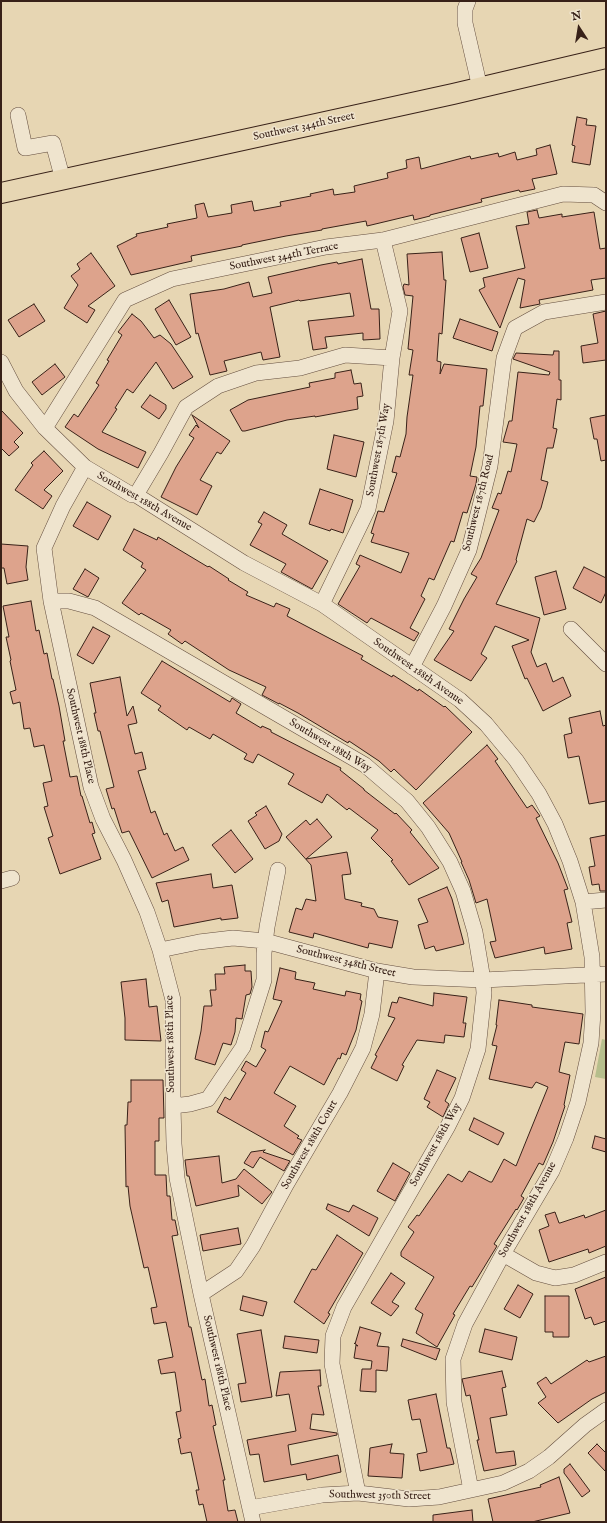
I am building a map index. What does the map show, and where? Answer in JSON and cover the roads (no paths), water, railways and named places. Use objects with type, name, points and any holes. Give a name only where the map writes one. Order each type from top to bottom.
[{"type":"main road","name":"Southwest 344th Street","points":[[1,193],[480,88],[606,58]]},
{"type":"street","points":[[468,1],[465,9],[465,23],[480,88]]},
{"type":"street","points":[[18,115],[25,148],[53,143],[63,180]]},
{"type":"street","name":"Southwest 344th Terrace","points":[[45,428],[125,300],[172,279],[326,247],[383,240],[563,194],[600,199]]},
{"type":"street","name":"Southwest 187th Way","points":[[322,604],[368,509],[386,421],[392,358],[400,311],[383,240]]},
{"type":"street","name":"Southwest 187th Road","points":[[412,667],[444,606],[469,550],[490,466],[504,358],[515,328],[544,312],[606,302]]},
{"type":"street","points":[[136,495],[186,407],[218,386],[256,373],[300,368],[345,355],[392,358]]},
{"type":"street","name":"Southwest 188th Avenue","points":[[1,362],[16,391],[45,428],[85,467],[132,495],[136,495],[244,563],[322,604],[460,700],[486,724],[516,760],[539,794],[555,824],[570,861],[583,902],[592,956],[599,974],[591,1043],[578,1102],[566,1138],[552,1172],[503,1254],[465,1324],[453,1359],[454,1402],[470,1490]]},
{"type":"street","name":"Southwest 188th Place","points":[[85,467],[63,506],[44,548],[51,601],[91,786],[103,819],[148,912],[173,1000],[173,1106],[177,1178],[201,1294],[251,1515]]},
{"type":"street","name":"Southwest 188th Way","points":[[51,601],[69,601],[95,608],[365,765],[401,796],[428,827],[450,862],[463,891],[475,932],[484,980],[478,1048],[462,1098],[448,1126],[344,1307],[333,1336],[332,1364],[358,1493]]},
{"type":"street","points":[[571,629],[606,664]]},
{"type":"street","points":[[173,1106],[208,1100],[243,1047],[264,980],[265,941],[278,870]]},
{"type":"street","points":[[583,902],[606,900]]},
{"type":"street","name":"Southwest 348th Street","points":[[160,950],[199,942],[232,938],[265,941],[377,971],[413,977],[484,980],[599,974]]},
{"type":"street","name":"Southwest 188th Court","points":[[201,1294],[236,1271],[253,1246],[286,1185],[340,1093],[363,1048],[372,1014],[377,971]]},
{"type":"street","points":[[503,1254],[536,1273],[554,1278],[574,1274],[606,1262]]},
{"type":"street","name":"Southwest 350th Street","points":[[251,1515],[322,1495],[358,1493],[409,1499],[439,1498],[503,1482],[529,1472],[549,1457],[585,1425],[606,1410]]}]
